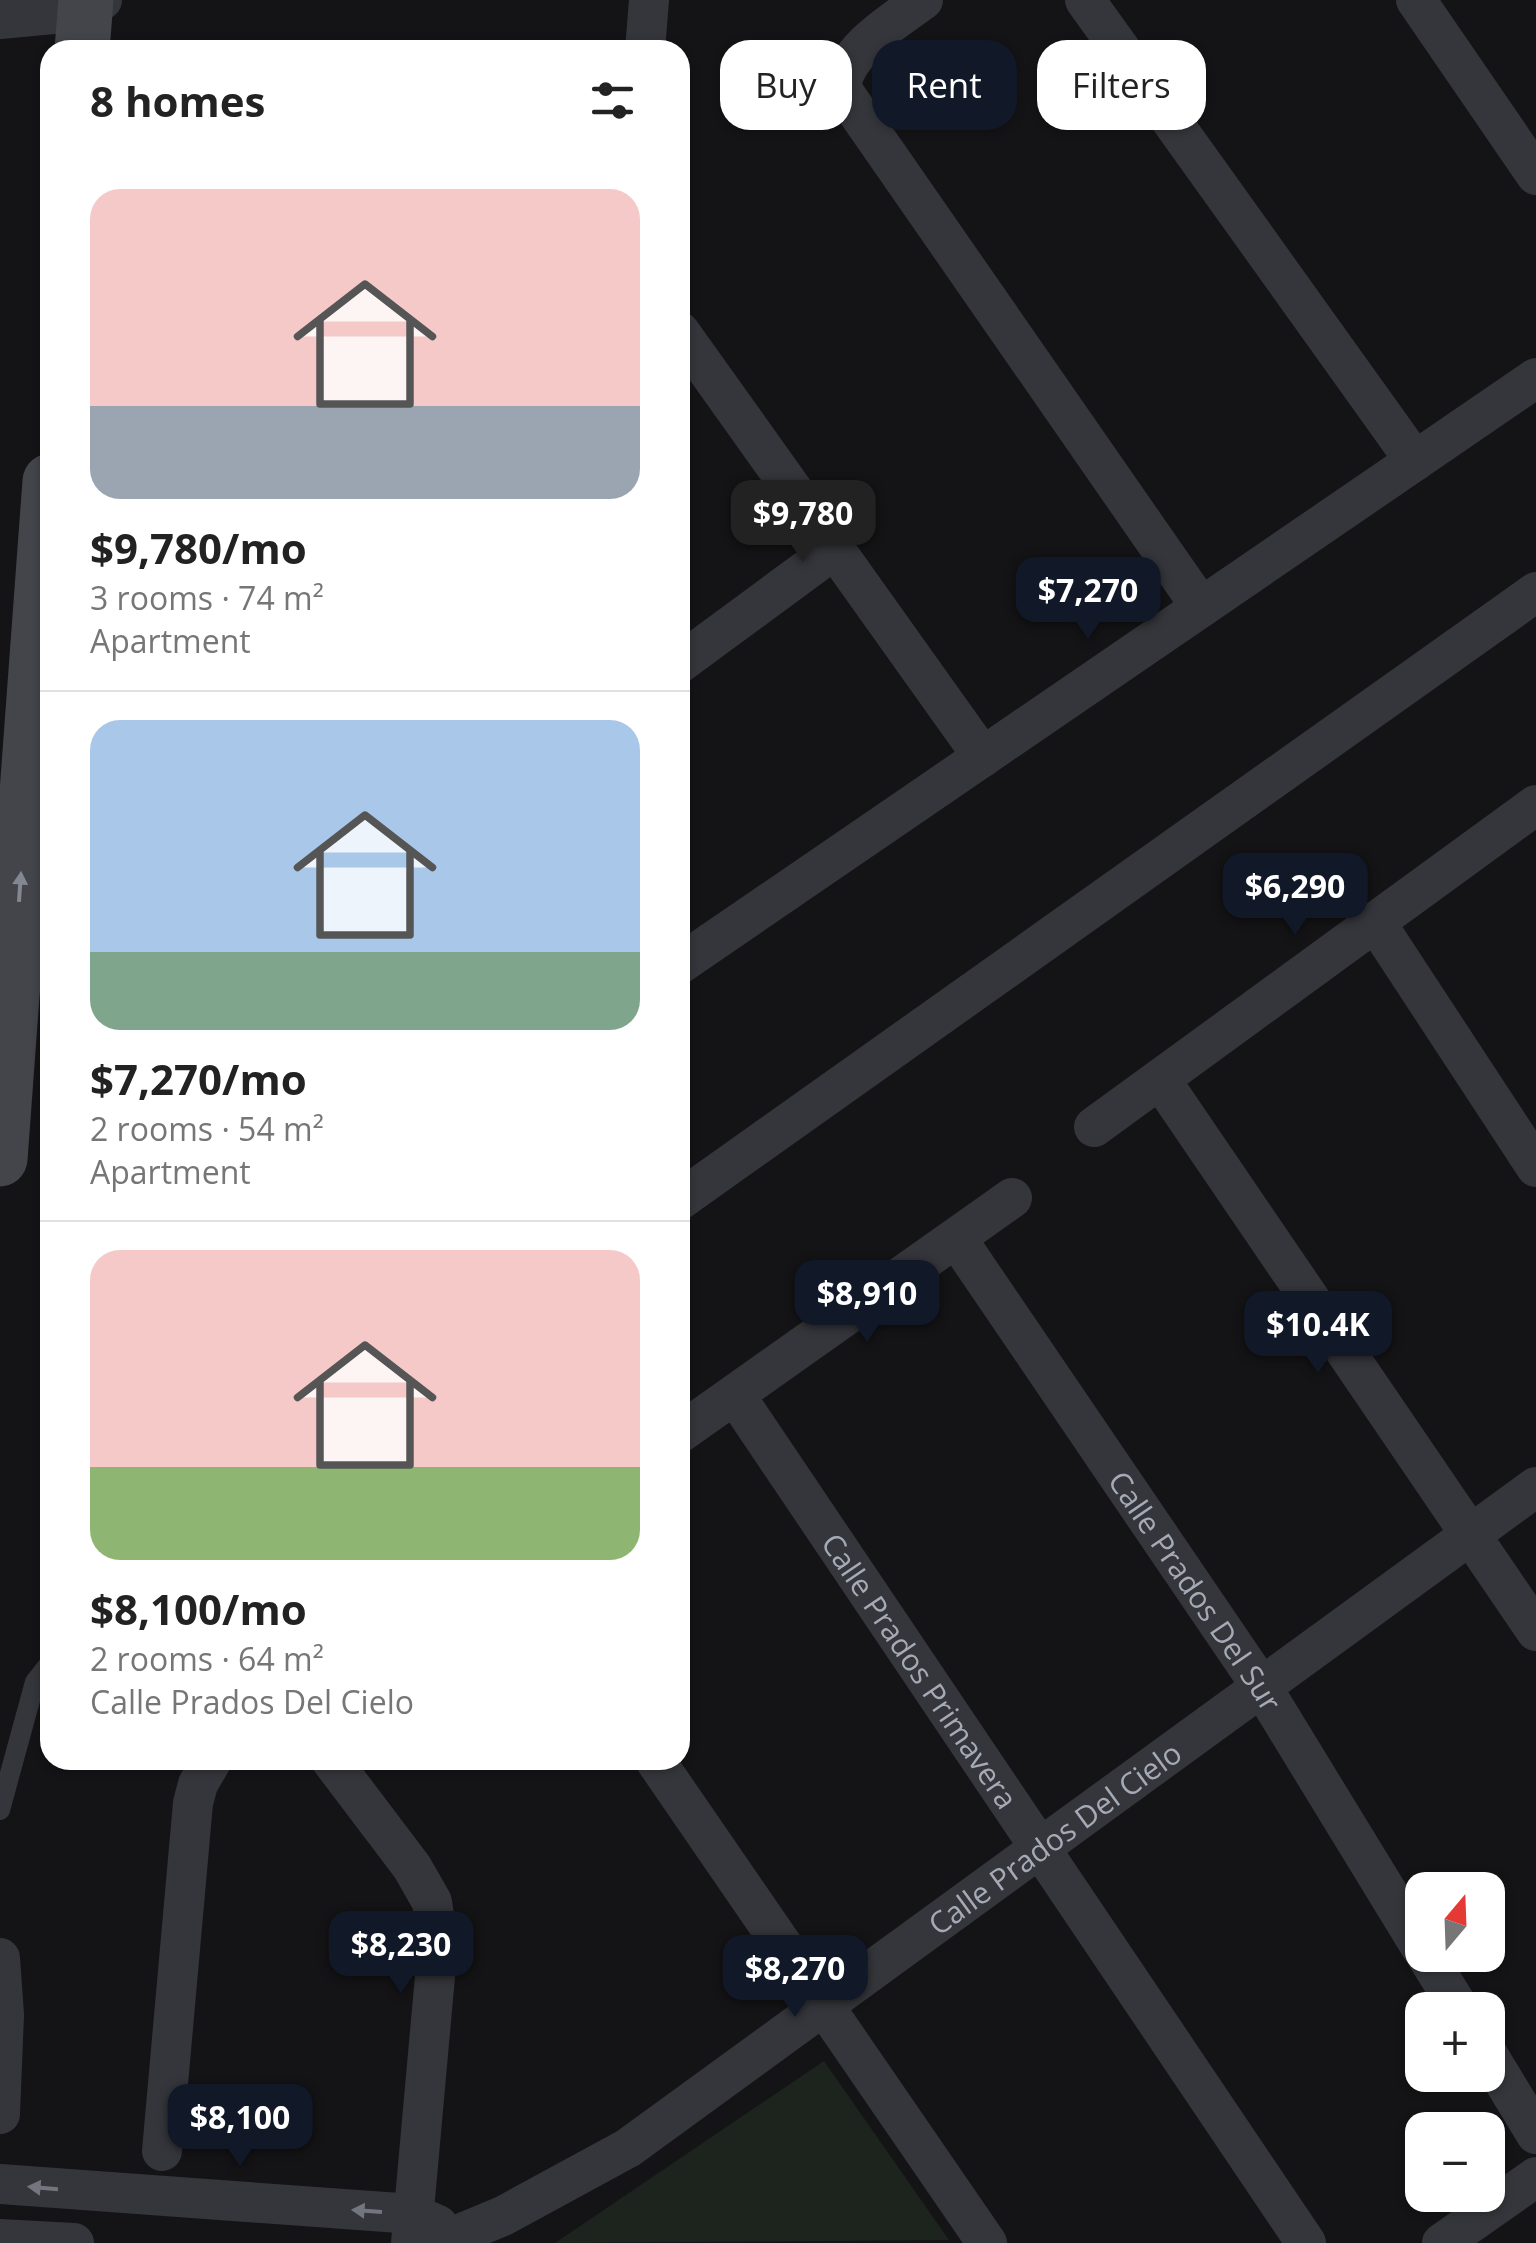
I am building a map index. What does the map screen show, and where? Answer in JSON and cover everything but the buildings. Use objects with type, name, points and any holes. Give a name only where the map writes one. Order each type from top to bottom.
[{"type":"main road","points":[[0,1159],[40,617]]},
{"type":"street","points":[[646,40],[649,0]]},
{"type":"street","points":[[922,0],[868,42],[843,74],[840,87],[1201,608]]},
{"type":"street","points":[[1085,0],[1415,461]]},
{"type":"street","points":[[1416,0],[1536,176]]},
{"type":"street","points":[[0,19],[89,15]]},
{"type":"street","points":[[690,346],[983,757]]},
{"type":"street","points":[[690,957],[1536,378]]},
{"type":"street","points":[[690,657],[835,549]]},
{"type":"street","points":[[690,1193],[1536,592]]},
{"type":"street","points":[[1094,1127],[1536,805]]},
{"type":"street","points":[[1376,923],[1536,1168]]},
{"type":"street","points":[[1160,1079],[1536,1631]]},
{"type":"street","points":[[690,1426],[1012,1198]]},
{"type":"street","name":"Calle Prados Del Sur","points":[[957,1239],[1263,1689],[1405,1921]]},
{"type":"street","name":"Calle Prados Primavera","points":[[735,1395],[1306,2243]]},
{"type":"street","name":"Calle Prados Del Cielo","points":[[0,2184],[431,2233],[549,2193],[628,2148],[1536,1487]]},
{"type":"street","points":[[162,2152],[193,1803],[206,1770]]},
{"type":"street","points":[[339,1770],[412,1867],[432,1902],[438,1982],[431,2233]]},
{"type":"street","points":[[662,1770],[988,2243]]},
{"type":"street","points":[[0,1958],[4,2014],[0,2114]]},
{"type":"street","points":[[1505,2083],[1536,2134]]},
{"type":"street","points":[[1442,2243],[1536,2176]]},
{"type":"street","points":[[0,2239],[74,2243]]},
{"type":"lane","points":[[0,1810],[40,1676]]},
{"type":"shaded area","points":[[824,2061],[949,2240],[555,2243]]}]
